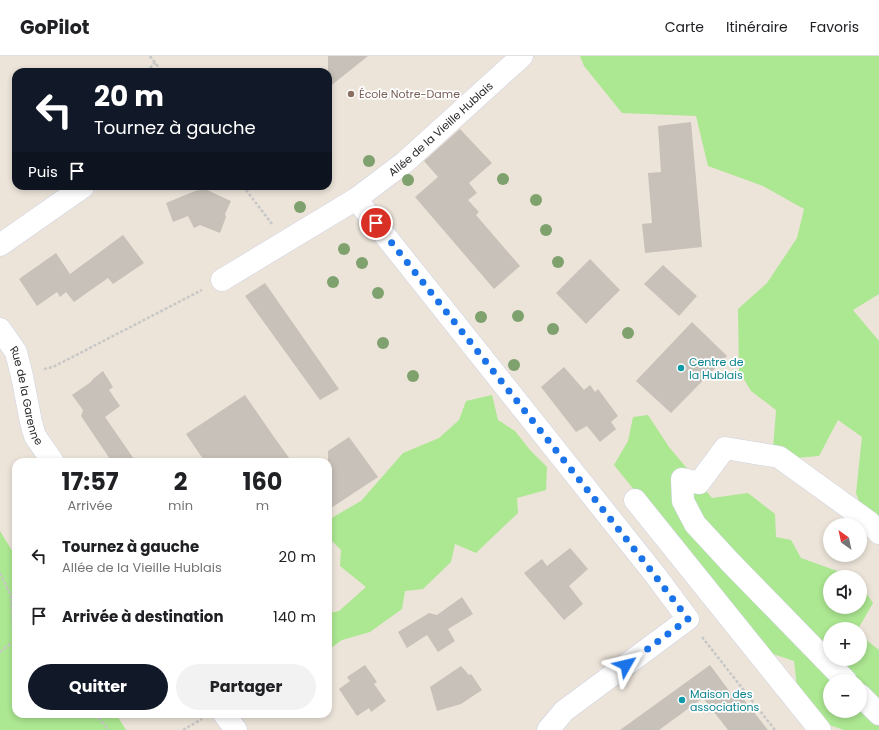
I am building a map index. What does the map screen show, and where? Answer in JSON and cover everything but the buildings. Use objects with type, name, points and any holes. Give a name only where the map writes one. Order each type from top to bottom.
[{"type":"street","name":"Allée de la Vieille Hublais","points":[[222,280],[356,199],[404,162],[522,56]]},
{"type":"street","points":[[0,245],[79,190]]},
{"type":"street","points":[[356,199],[656,576],[688,619],[564,711],[548,730]]},
{"type":"street","name":"Rue de la Garenne","points":[[0,329],[16,352],[31,422],[36,436],[50,458]]},
{"type":"street","points":[[839,674],[735,568],[695,524],[683,501],[682,479],[699,483],[725,448],[778,457],[869,522],[879,533]]},
{"type":"street","points":[[635,500],[820,730]]},
{"type":"street","points":[[867,702],[879,714]]},
{"type":"street","points":[[217,718],[236,730]]},
{"type":"path","points":[[150,56],[159,68]]},
{"type":"path","points":[[150,68],[155,62]]},
{"type":"path","points":[[246,190],[286,242]]},
{"type":"path","points":[[22,376],[53,367],[222,280]]},
{"type":"path","points":[[0,573],[11,596],[12,608]]},
{"type":"path","points":[[688,619],[775,730]]},
{"type":"path","points":[[0,652],[12,644]]},
{"type":"path","points":[[98,718],[109,730]]},
{"type":"path","points":[[183,730],[210,718]]},
{"type":"green space","points":[[580,56],[879,56],[879,294],[853,310],[879,341],[879,536],[871,534],[867,523],[867,518],[865,518],[856,493],[862,437],[838,420],[819,456],[796,458],[773,450],[776,410],[751,391],[739,371],[738,309],[767,283],[797,238],[804,209],[763,186],[708,166],[696,116],[622,113],[584,66]]},
{"type":"green space","points":[[492,395],[498,420],[515,431],[530,450],[547,467],[546,490],[517,498],[518,513],[476,553],[455,544],[451,562],[423,589],[405,591],[402,609],[370,632],[342,640],[332,647],[332,612],[339,611],[366,587],[340,566],[341,550],[332,541],[332,518],[361,501],[403,453],[439,438],[459,420],[466,401]]},
{"type":"green space","points":[[648,415],[669,447],[712,498],[748,493],[775,514],[776,537],[791,540],[801,558],[834,570],[823,570],[823,614],[867,614],[862,622],[823,622],[823,666],[867,666],[867,641],[879,650],[879,730],[844,730],[821,722],[798,695],[794,661],[764,651],[614,465],[628,441],[633,417]]},
{"type":"green space","points":[[0,531],[12,550],[12,718],[118,718],[126,730],[0,730]]},
{"type":"green space","points":[[867,594],[873,603],[867,613]]},
{"type":"place","name":"École Notre-Dame","points":[[351,94]]},
{"type":"place","name":"Centre de la Hublais","points":[[681,368]]},
{"type":"place","name":"Maison des associations","points":[[682,700]]},
{"type":"route","points":[[376,223],[656,576],[688,619],[626,665]]}]
